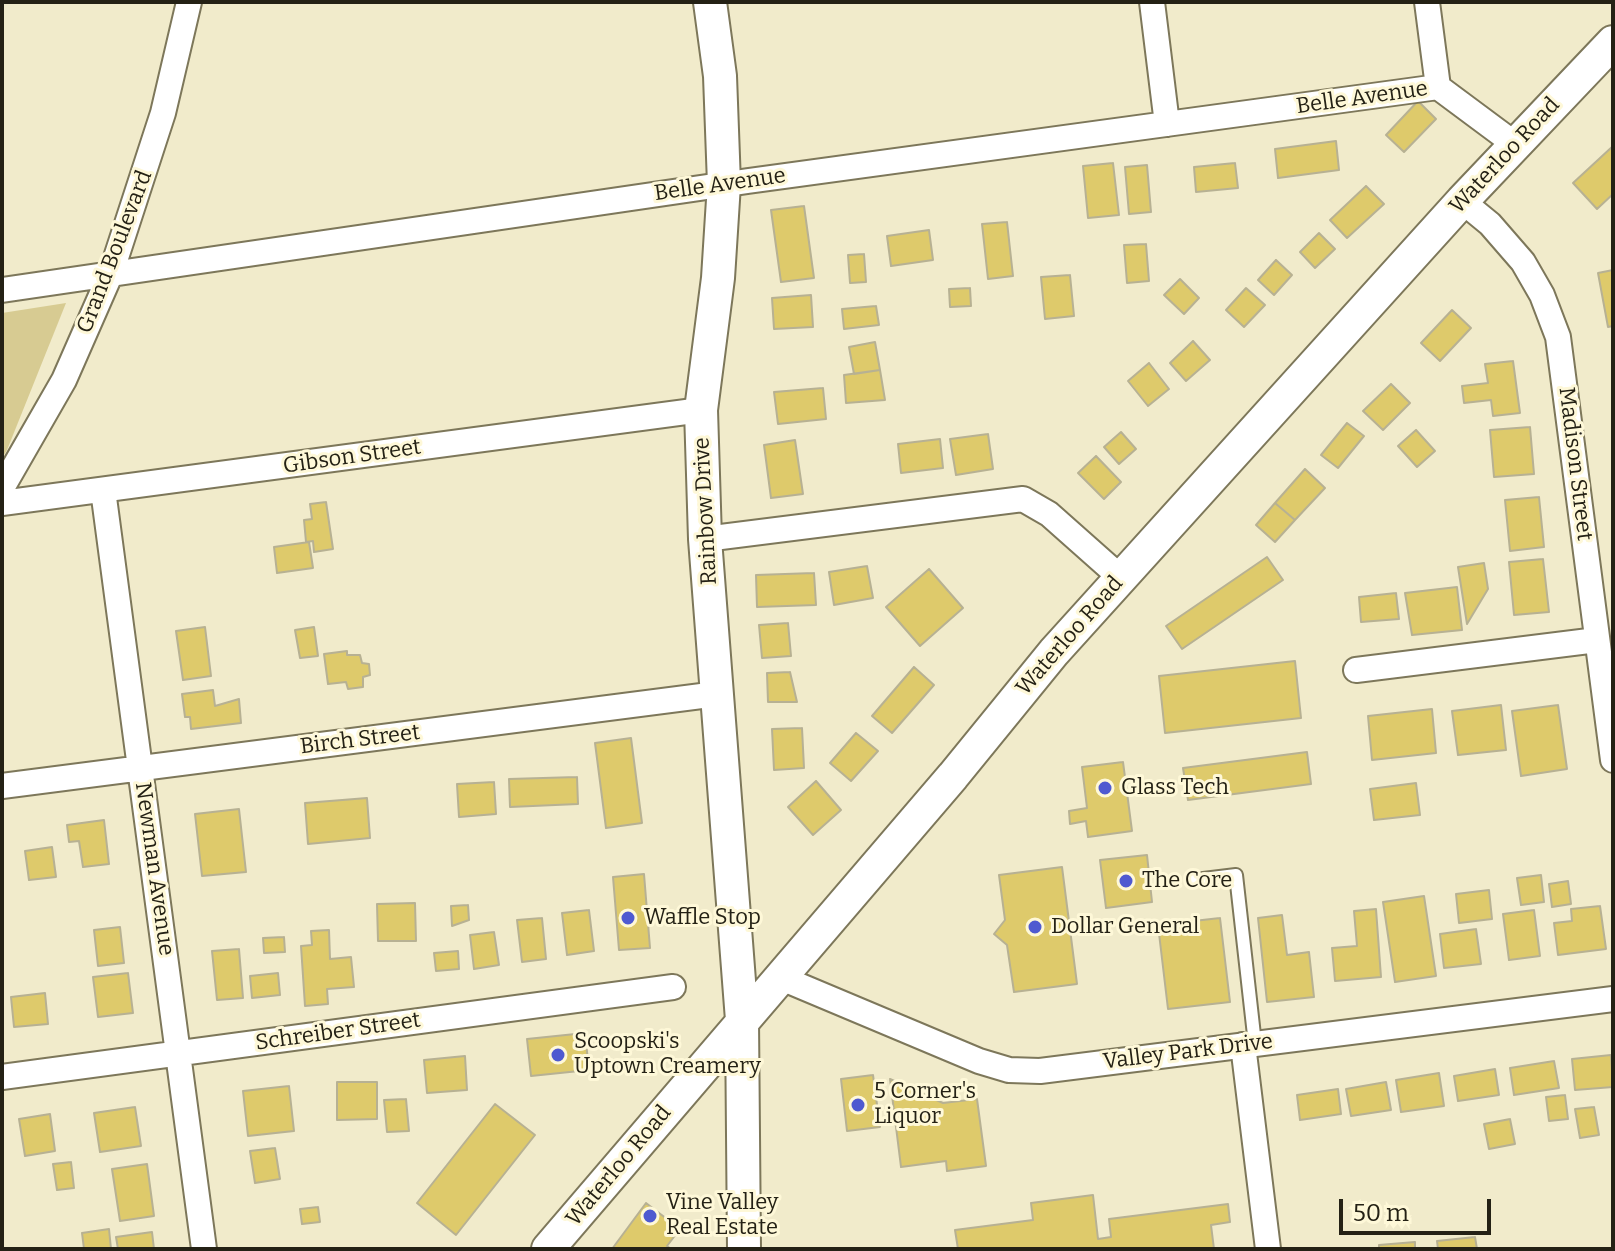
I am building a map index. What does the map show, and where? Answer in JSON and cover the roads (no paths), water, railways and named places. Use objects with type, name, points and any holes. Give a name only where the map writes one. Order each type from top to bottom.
[{"type":"main road","name":"Rainbow Drive","points":[[710,2],[720,76],[724,184],[718,278],[701,410],[705,539],[742,1020],[744,1249]]},
{"type":"main road","name":"Waterloo Road","points":[[548,1249],[1120,577],[1462,201],[1613,42]]},
{"type":"street","name":"Grand Boulevard","points":[[2,488],[64,380],[111,273],[163,113],[189,2]]},
{"type":"street","points":[[1152,2],[1167,124]]},
{"type":"street","points":[[1427,2],[1438,87],[1516,145]]},
{"type":"street","name":"Belle Avenue","points":[[2,290],[724,184],[1438,87]]},
{"type":"street","name":"Madison Street","points":[[1462,201],[1513,249],[1542,295],[1554,322],[1561,351],[1613,760]]},
{"type":"street","name":"Gibson Street","points":[[2,503],[701,410]]},
{"type":"street","name":"Newman Avenue","points":[[103,490],[204,1249]]},
{"type":"street","points":[[705,539],[1023,499],[1049,514],[1120,577]]},
{"type":"street","points":[[1356,670],[1597,640]]},
{"type":"street","name":"Birch Street","points":[[2,786],[717,694]]},
{"type":"street","name":"Valley Park Drive","points":[[779,977],[957,1053],[1009,1070],[1040,1071],[1613,999]]},
{"type":"street","name":"Schreiber Street","points":[[2,1077],[673,987]]},
{"type":"street","points":[[1249,1044],[1268,1249]]},
{"type":"lane","points":[[1195,880],[1236,875],[1249,1044]]},
{"type":"place","name":"Glass Tech","points":[[1105,788]]},
{"type":"place","name":"The Core","points":[[1126,881]]},
{"type":"place","name":"Waffle Stop","points":[[628,918]]},
{"type":"place","name":"Dollar General","points":[[1035,927]]},
{"type":"place","name":"Scoopski's Uptown Creamery","points":[[558,1055]]},
{"type":"place","name":"5 Corner's Liquor","points":[[858,1105]]},
{"type":"place","name":"Vine Valley Real Estate","points":[[650,1216]]}]
